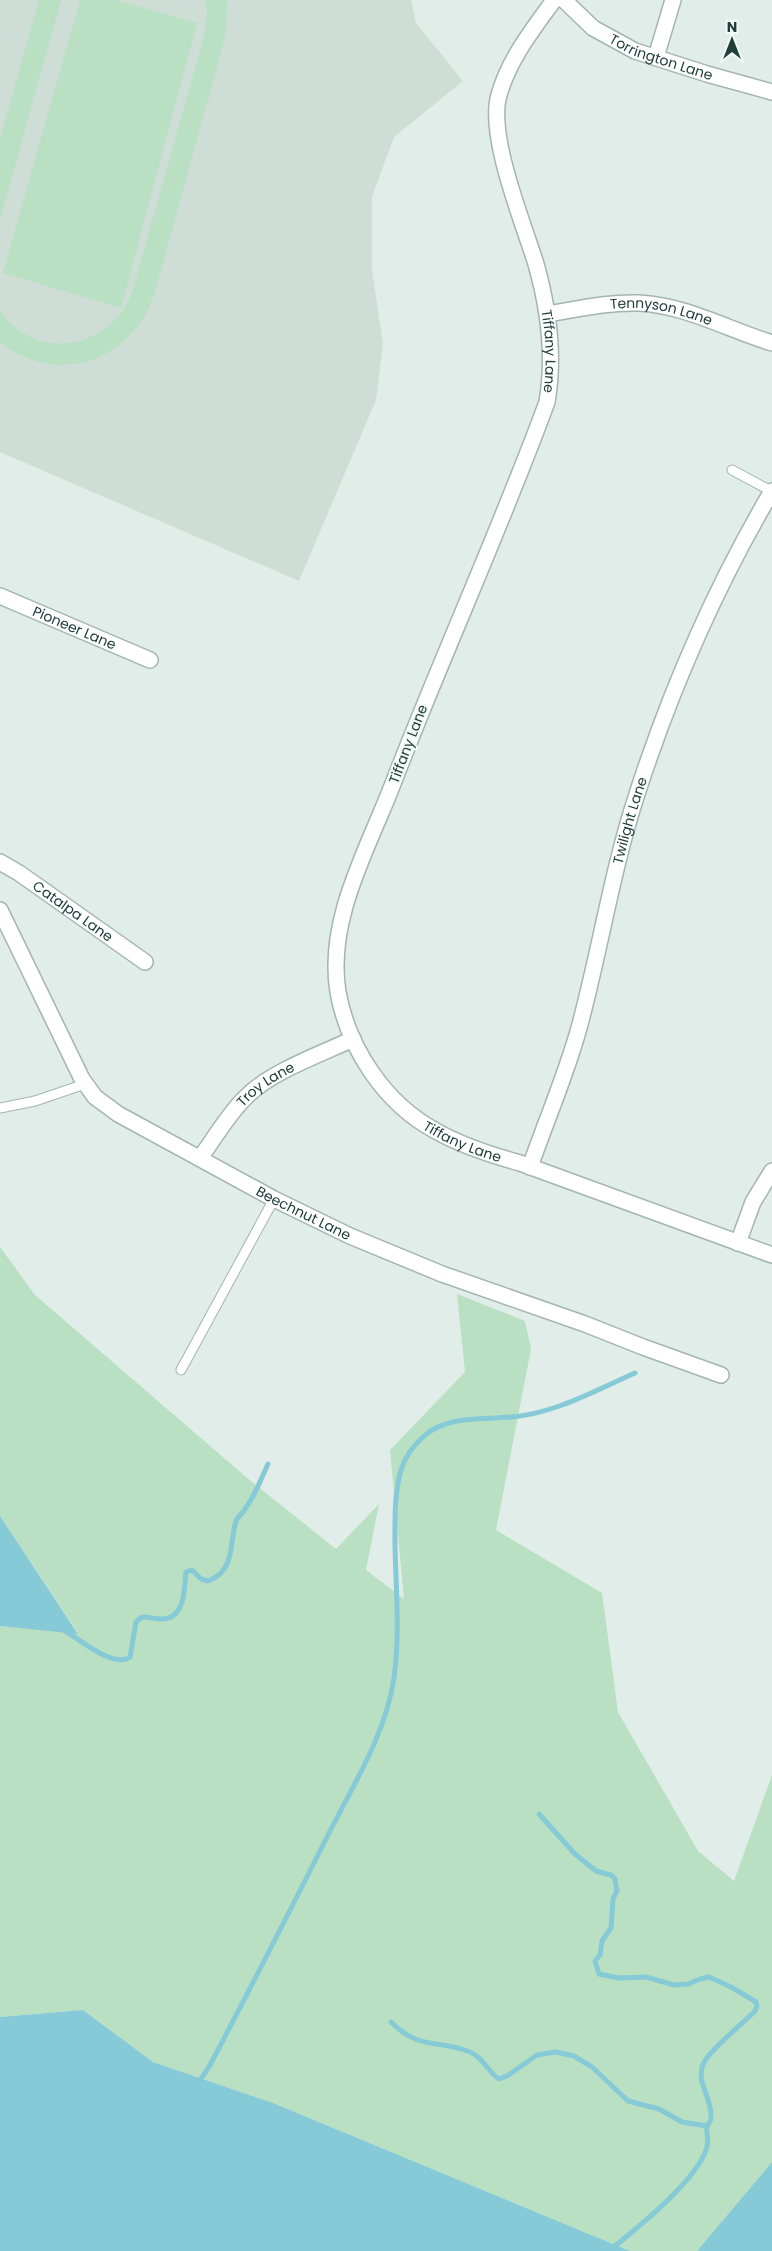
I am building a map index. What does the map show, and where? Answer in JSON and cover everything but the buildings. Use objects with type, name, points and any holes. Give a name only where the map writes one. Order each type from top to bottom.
[{"type":"street","name":"Tiffany Lane","points":[[554,0],[528,37],[507,74],[498,96],[497,122],[510,184],[536,264],[548,314],[552,346],[552,375],[547,402],[479,575],[363,856],[344,910],[338,937],[336,966],[338,992],[353,1039],[369,1070],[410,1113],[435,1131],[462,1143],[772,1255]]},
{"type":"street","name":"Torrington Lane","points":[[564,0],[593,28],[613,41],[707,74],[772,92]]},
{"type":"street","points":[[656,57],[673,0]]},
{"type":"street","name":"Tennyson Lane","points":[[548,314],[604,304],[641,303],[686,313],[772,342]]},
{"type":"street","name":"Twilight Lane","points":[[530,1167],[578,1030],[630,819],[645,771],[718,588],[740,545],[772,491]]},
{"type":"street","name":"Pioneer Lane","points":[[0,596],[150,660]]},
{"type":"street","name":"Catalpa Lane","points":[[0,862],[19,873],[145,962]]},
{"type":"street","name":"Beechnut Lane","points":[[0,910],[85,1084],[95,1097],[118,1114],[274,1199],[350,1236],[429,1269],[722,1375]]},
{"type":"street","name":"Troy Lane","points":[[200,1158],[246,1096],[271,1078],[353,1039]]},
{"type":"street","points":[[738,1243],[753,1202],[772,1171]]},
{"type":"lane","points":[[732,470],[772,491]]},
{"type":"lane","points":[[0,1108],[35,1101],[85,1084]]},
{"type":"lane","points":[[181,1370],[274,1199]]},
{"type":"shaded area","points":[[0,0],[411,0],[416,23],[463,81],[394,137],[372,197],[372,270],[383,344],[376,400],[299,581],[0,452]]},
{"type":"green space","points":[[39,0],[61,0],[0,220],[0,139]]},
{"type":"green space","points":[[80,0],[116,0],[197,23],[121,308],[3,273]]},
{"type":"green space","points":[[205,0],[227,0],[226,34],[155,292],[145,316],[130,335],[112,350],[91,360],[69,365],[45,363],[22,356],[0,342],[0,311],[16,328],[34,338],[53,343],[73,342],[92,336],[109,325],[123,309],[133,289],[204,36],[207,14]]},
{"type":"green space","points":[[0,1247],[35,1295],[246,1477],[336,1549],[379,1504],[366,1570],[404,1599],[390,1450],[465,1372],[457,1294],[525,1321],[531,1349],[496,1530],[602,1593],[618,1712],[698,1851],[734,1881],[772,1775],[772,2162],[697,2251],[630,2251],[273,2103],[153,2062],[83,2010],[0,2017],[0,1626],[78,1633],[0,1516]]},
{"type":"water","points":[[0,1516],[78,1634],[0,1626]]},
{"type":"water","points":[[83,2010],[153,2062],[273,2103],[630,2251],[0,2251],[0,2017]]},
{"type":"water","points":[[772,2162],[772,2251],[697,2251]]},
{"type":"waterway","points":[[198,2083],[209,2067],[270,1950],[368,1758],[384,1719],[394,1678],[397,1645],[396,1498],[401,1470],[407,1455],[424,1436],[433,1429],[443,1425],[466,1420],[511,1417],[543,1411],[574,1400],[635,1373]]},
{"type":"waterway","points":[[64,1630],[106,1656],[123,1660],[130,1657],[136,1622],[142,1617],[166,1619],[175,1615],[179,1610],[183,1598],[186,1572],[192,1570],[201,1579],[208,1581],[223,1570],[230,1555],[237,1520],[252,1499],[268,1464]]},
{"type":"waterway","points":[[539,1814],[575,1854],[596,1871],[611,1875],[615,1879],[617,1891],[613,1899],[611,1928],[602,1941],[600,1955],[595,1961],[599,1974],[619,1978],[646,1977],[674,1985],[688,1984],[709,1977],[731,1987],[756,2002],[757,2006],[755,2011],[711,2053],[702,2067],[702,2081],[711,2110],[711,2118],[707,2127],[707,2147],[700,2163],[664,2204],[609,2251]]},
{"type":"waterway","points":[[391,2022],[401,2031],[420,2041],[459,2048],[475,2054],[499,2079],[507,2076],[537,2055],[555,2052],[574,2056],[592,2067],[628,2101],[659,2109],[682,2122],[707,2126]]}]
